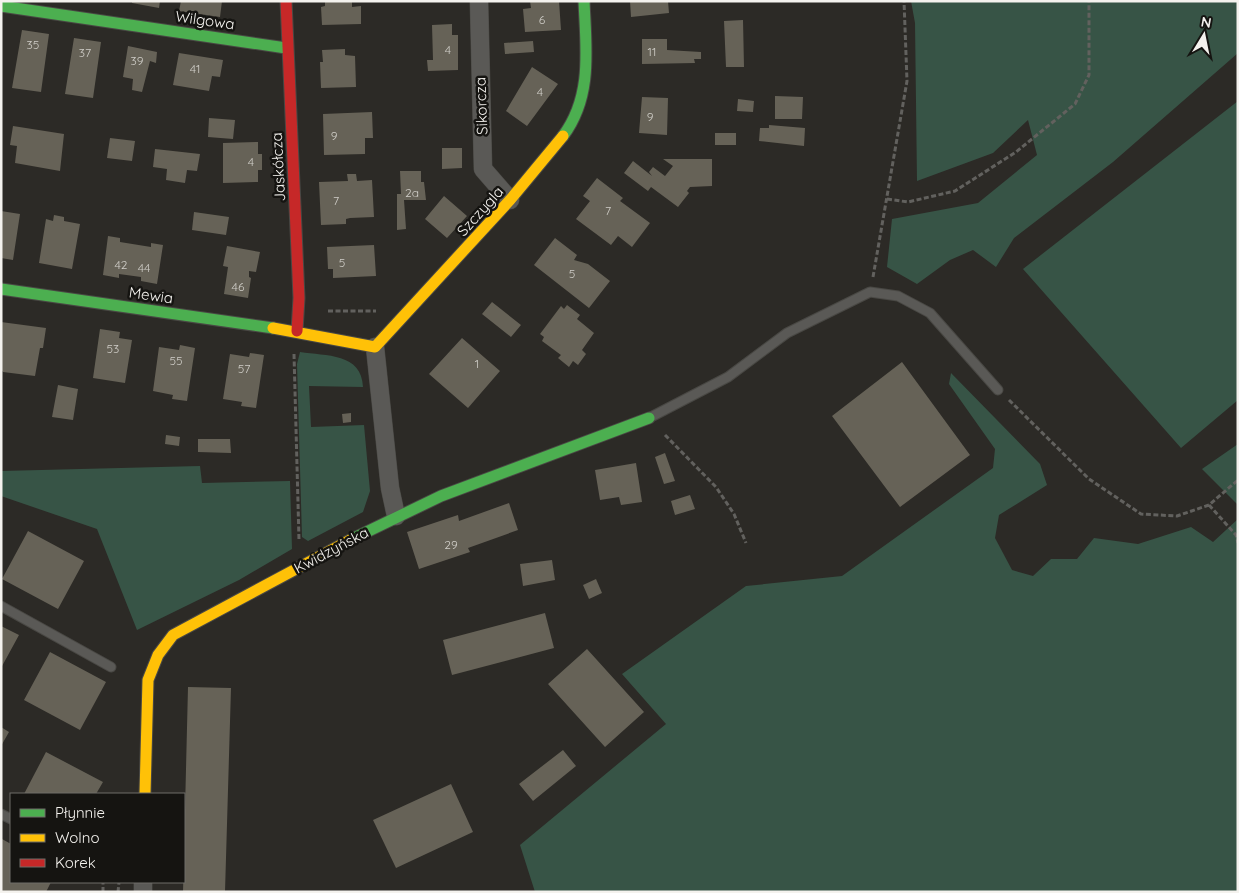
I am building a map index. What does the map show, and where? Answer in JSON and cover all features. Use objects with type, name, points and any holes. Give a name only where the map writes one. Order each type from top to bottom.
[{"type":"street","name":"Jaskółcza","points":[[286,1],[286,48],[299,311],[298,331]]},
{"type":"street","name":"Sikorcza","points":[[479,1],[483,169],[510,200]]},
{"type":"street","name":"Szczygla","points":[[375,348],[510,200],[565,134],[578,109],[587,74],[584,1]]},
{"type":"street","name":"Wilgowa","points":[[1,6],[286,48]]},
{"type":"street","name":"Mewia","points":[[1,289],[298,331]]},
{"type":"street","points":[[298,331],[375,348],[390,488],[396,516]]},
{"type":"street","name":"Kwidzyńska","points":[[146,793],[148,680],[158,655],[173,636],[396,516],[441,496],[649,418]]},
{"type":"lane","points":[[649,418],[728,377],[787,332],[870,292],[898,296],[930,313],[998,390]]},
{"type":"lane","points":[[1,606],[111,666]]},
{"type":"path","points":[[870,292],[907,81],[904,1]]},
{"type":"path","points":[[887,199],[908,202],[954,190],[1016,152],[1074,104],[1089,75],[1089,1]]},
{"type":"path","points":[[299,311],[395,311],[403,318]]},
{"type":"path","points":[[298,331],[293,363],[297,513],[299,543],[308,562]]},
{"type":"path","points":[[998,390],[1089,479],[1141,514],[1177,516],[1209,506],[1238,480]]},
{"type":"path","points":[[649,418],[716,487],[734,514],[746,543]]},
{"type":"path","points":[[1209,506],[1236,535],[1238,543]]},
{"type":"green space","points":[[911,1],[1238,1],[1238,53],[1113,162],[1014,238],[996,267],[973,250],[950,260],[917,284],[887,267],[892,219],[978,203],[1037,155],[1028,120],[993,153],[917,181],[915,23]]},
{"type":"green space","points":[[1238,101],[1238,400],[1181,448],[1023,269]]},
{"type":"green space","points":[[300,352],[341,358],[356,368],[361,376],[363,387],[309,386],[311,427],[364,425],[370,491],[363,512],[308,541],[302,537],[297,364]]},
{"type":"green space","points":[[951,373],[1040,464],[1047,485],[999,515],[995,538],[1012,570],[1033,576],[1051,559],[1077,559],[1094,538],[1138,544],[1191,527],[1213,542],[1238,519],[1238,892],[535,892],[520,845],[666,724],[622,674],[746,586],[842,576],[993,468],[995,449],[949,384]]},
{"type":"green space","points":[[1238,444],[1238,505],[1202,469]]},
{"type":"green space","points":[[200,466],[202,483],[290,481],[292,549],[239,580],[137,630],[97,529],[1,496],[1,471]]},
{"type":"building","points":[[132,1],[160,1],[159,8],[132,3]]},
{"type":"building","points":[[181,1],[222,1],[220,17],[179,11]]},
{"type":"building","points":[[325,1],[352,1],[352,7],[361,6],[361,24],[322,25],[321,7],[325,6]]},
{"type":"building","points":[[530,1],[559,1],[561,30],[525,32],[523,9],[531,8]]},
{"type":"building","points":[[630,1],[668,1],[669,13],[631,17]]},
{"type":"building","points":[[743,20],[744,67],[726,67],[724,21]]},
{"type":"building","points":[[452,24],[452,35],[458,35],[458,70],[428,71],[427,60],[433,60],[432,25]]},
{"type":"building","points":[[22,30],[49,34],[41,92],[12,88]]},
{"type":"building","points":[[74,38],[101,42],[93,98],[65,94]]},
{"type":"building","points":[[642,39],[667,39],[667,50],[701,52],[701,59],[694,59],[695,63],[642,64]]},
{"type":"building","points":[[533,41],[534,52],[505,54],[504,43]]},
{"type":"building","points":[[128,46],[157,52],[156,63],[150,61],[142,92],[132,90],[133,79],[123,77]]},
{"type":"building","points":[[345,49],[345,55],[355,56],[356,87],[321,88],[320,62],[323,62],[322,50]]},
{"type":"building","points":[[179,53],[223,60],[220,77],[212,76],[209,91],[173,85]]},
{"type":"building","points":[[532,67],[558,84],[527,126],[506,111]]},
{"type":"building","points":[[775,96],[803,97],[802,119],[775,119]]},
{"type":"building","points":[[642,97],[668,98],[667,135],[639,133]]},
{"type":"building","points":[[738,99],[754,101],[753,112],[737,111]]},
{"type":"building","points":[[372,112],[373,138],[365,138],[365,154],[324,155],[323,114]]},
{"type":"building","points":[[209,118],[235,120],[233,139],[208,137]]},
{"type":"building","points":[[769,125],[805,128],[804,146],[759,141],[760,128],[769,128]]},
{"type":"building","points":[[13,126],[64,134],[60,171],[15,163],[17,146],[10,145]]},
{"type":"building","points":[[715,133],[736,133],[736,145],[715,145]]},
{"type":"building","points":[[110,138],[135,141],[132,161],[107,158]]},
{"type":"building","points":[[258,142],[258,154],[262,154],[262,170],[258,170],[258,182],[223,183],[223,143]]},
{"type":"building","points":[[442,148],[462,148],[462,168],[442,169]]},
{"type":"building","points":[[155,149],[200,154],[197,171],[187,170],[185,183],[166,180],[167,169],[153,167]]},
{"type":"building","points":[[663,159],[712,159],[712,186],[690,187],[687,191],[689,193],[678,207],[651,187],[648,191],[624,173],[633,161],[652,176],[649,172],[653,167],[665,176],[673,166]]},
{"type":"building","points":[[400,171],[421,171],[421,182],[424,182],[426,200],[404,200],[406,229],[397,230],[397,194],[401,194]]},
{"type":"building","points":[[347,174],[356,174],[357,181],[372,180],[374,217],[346,219],[346,224],[321,225],[319,182],[348,181]]},
{"type":"building","points":[[597,178],[623,198],[620,201],[650,223],[632,247],[618,236],[611,245],[576,219],[590,201],[583,196]]},
{"type":"building","points":[[444,196],[467,216],[447,238],[425,219]]},
{"type":"building","points":[[1,211],[20,214],[13,260],[1,258]]},
{"type":"building","points":[[194,212],[229,217],[226,235],[192,230]]},
{"type":"building","points":[[54,215],[64,217],[64,221],[80,224],[72,269],[39,263],[46,219],[53,221]]},
{"type":"building","points":[[108,236],[120,238],[120,242],[151,247],[151,243],[163,245],[157,284],[141,281],[141,277],[119,274],[119,278],[103,275]]},
{"type":"building","points":[[555,238],[577,255],[574,260],[588,264],[610,281],[589,308],[534,265]]},
{"type":"building","points":[[374,245],[376,276],[333,278],[333,269],[328,269],[327,247]]},
{"type":"building","points":[[227,246],[260,252],[256,272],[249,271],[249,277],[251,278],[248,298],[224,294],[228,267],[223,266]]},
{"type":"building","points":[[492,302],[521,325],[511,337],[482,314]]},
{"type":"building","points":[[567,305],[580,315],[577,319],[594,333],[582,350],[586,354],[578,365],[573,361],[569,367],[558,358],[561,355],[542,341],[544,337],[540,334],[561,306],[564,309]]},
{"type":"building","points":[[1,322],[46,328],[43,348],[40,348],[35,376],[3,372],[1,369]]},
{"type":"building","points":[[100,329],[120,332],[119,338],[132,340],[125,383],[93,378]]},
{"type":"building","points":[[462,338],[500,371],[468,408],[429,374]]},
{"type":"building","points":[[180,345],[195,348],[187,401],[172,399],[173,395],[153,391],[159,347],[179,350]]},
{"type":"building","points":[[250,353],[264,355],[256,408],[241,406],[242,402],[223,399],[230,354],[249,357]]},
{"type":"building","points":[[902,362],[970,455],[900,507],[832,416]]},
{"type":"building","points":[[58,385],[78,389],[73,420],[52,417]]},
{"type":"building","points":[[351,413],[351,422],[343,423],[342,414]]},
{"type":"building","points":[[166,435],[180,437],[179,446],[165,444]]},
{"type":"building","points":[[198,439],[230,439],[231,453],[198,452]]},
{"type":"building","points":[[665,453],[675,481],[664,484],[655,457]]},
{"type":"building","points":[[636,463],[642,502],[621,505],[619,497],[600,500],[595,470]]},
{"type":"building","points":[[690,495],[695,509],[675,515],[671,501]]},
{"type":"building","points":[[509,503],[518,530],[468,548],[470,552],[419,569],[407,532],[458,515],[459,521]]},
{"type":"building","points":[[28,531],[84,561],[58,609],[2,579]]},
{"type":"building","points":[[552,560],[555,580],[523,586],[520,564]]},
{"type":"building","points":[[596,579],[602,593],[589,599],[583,585]]},
{"type":"building","points":[[545,613],[554,648],[452,675],[443,640]]},
{"type":"building","points":[[1,626],[19,635],[1,668]]},
{"type":"building","points":[[587,649],[644,712],[605,747],[548,684]]},
{"type":"building","points":[[50,652],[106,682],[80,730],[24,700]]},
{"type":"building","points":[[188,687],[231,688],[225,892],[183,892],[183,883],[185,883]]},
{"type":"building","points":[[1,727],[9,732],[1,746]]},
{"type":"building","points":[[563,750],[576,766],[533,801],[519,784]]},
{"type":"building","points":[[46,752],[103,782],[97,793],[25,793]]},
{"type":"building","points":[[451,784],[473,832],[396,868],[373,820]]},
{"type":"building","points":[[2,839],[10,843],[10,883],[50,883],[46,892],[1,892]]},
{"type":"traffic: fast","points":[[563,136],[573,121],[579,105],[586,71],[584,1]]},
{"type":"traffic: fast","points":[[1,6],[286,48]]},
{"type":"traffic: fast","points":[[1,289],[273,328]]},
{"type":"traffic: fast","points":[[352,539],[441,496],[649,418]]},
{"type":"traffic: slow","points":[[273,328],[375,347],[510,200],[563,136]]},
{"type":"traffic: slow","points":[[145,793],[148,680],[158,655],[173,635],[352,539]]},
{"type":"traffic: jam","points":[[286,1],[299,298],[297,331]]}]
